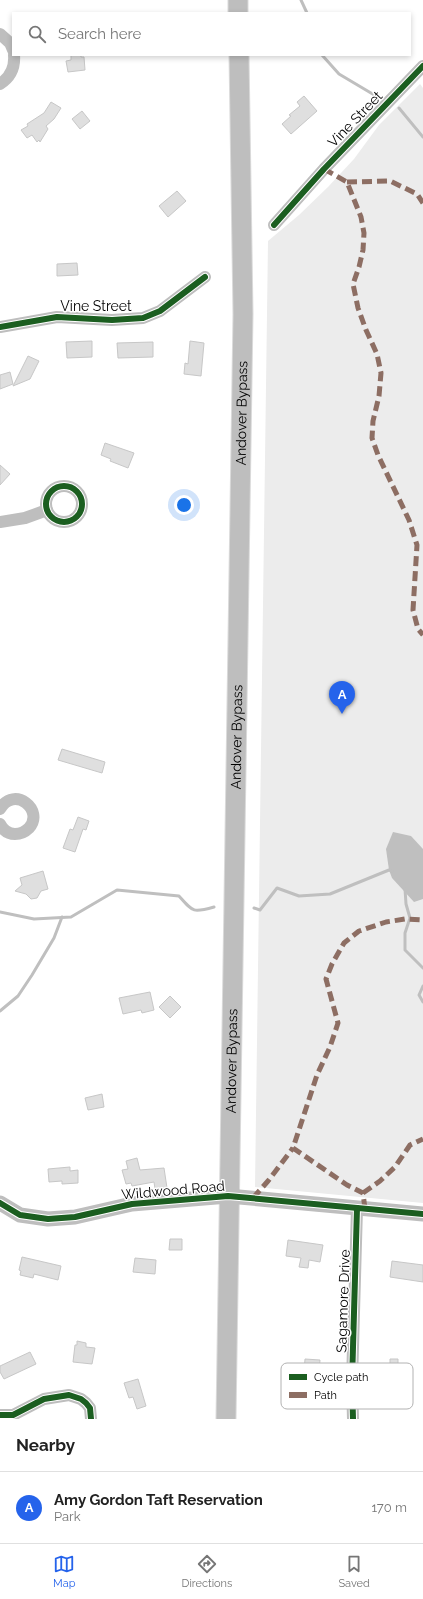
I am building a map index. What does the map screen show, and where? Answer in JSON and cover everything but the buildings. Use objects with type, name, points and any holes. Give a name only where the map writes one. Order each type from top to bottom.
[{"type":"main road","points":[[238,0],[238,12]]},
{"type":"main road","name":"Andover Bypass","points":[[226,1419],[228,1196],[243,314],[239,56]]},
{"type":"street","points":[[0,34],[10,43],[12,48]]},
{"type":"street","points":[[0,84],[11,74],[14,56]]},
{"type":"street","name":"Vine Street","points":[[274,225],[324,169],[423,66]]},
{"type":"street","name":"Vine Street","points":[[0,327],[57,317],[112,320],[143,318],[160,311],[205,277]]},
{"type":"street","points":[[0,522],[25,518],[47,510]]},
{"type":"street","points":[[0,809],[6,802],[17,799],[28,804],[33,814],[31,825],[23,833],[11,834],[0,824]]},
{"type":"street","name":"Wildwood Road","points":[[0,1203],[20,1215],[48,1219],[75,1217],[132,1204],[228,1196],[423,1214]]},
{"type":"street","name":"Sagamore Drive","points":[[353,1363],[357,1208]]},
{"type":"street","points":[[0,1415],[17,1417],[44,1399],[55,1396],[69,1395],[82,1399],[86,1403],[90,1408],[91,1419]]},
{"type":"street","name":"Sagamore Drive","points":[[353,1409],[353,1419]]},
{"type":"shaded area","points":[[420,84],[423,88],[423,1203],[255,1187],[268,241],[299,215],[328,187],[354,159],[379,125]]},
{"type":"shaded area","points":[[393,832],[411,836],[423,849],[423,899],[414,902],[392,878],[389,870],[386,849]]},
{"type":"waterway","points":[[301,0],[307,12]]},
{"type":"waterway","points":[[323,56],[339,74],[376,96]]},
{"type":"waterway","points":[[399,108],[423,137]]},
{"type":"waterway","points":[[254,908],[260,910],[277,888],[299,896],[330,894],[389,870],[392,871]]},
{"type":"waterway","points":[[405,889],[406,904],[410,918],[405,933],[405,950],[423,968]]},
{"type":"waterway","points":[[0,912],[34,919],[71,917],[117,890],[179,896],[194,910],[214,907]]},
{"type":"waterway","points":[[0,1011],[18,996],[32,975],[54,938],[62,917]]},
{"type":"waterway","points":[[423,986],[419,995],[423,1002]]},
{"type":"marked path","points":[[324,169],[347,182],[361,217],[364,233],[363,250],[353,284],[358,308],[377,354],[381,373],[379,396],[373,421],[372,438],[378,455],[409,520],[417,545],[413,610],[418,629],[423,635]]},
{"type":"marked path","points":[[347,182],[390,181],[417,194],[423,203]]},
{"type":"marked path","points":[[365,1209],[363,1193],[347,1185],[293,1148],[317,1075],[330,1047],[338,1023],[326,979],[332,964],[344,943],[359,931],[386,922],[405,919],[423,920]]},
{"type":"marked path","points":[[363,1193],[380,1181],[395,1167],[410,1145],[423,1139]]},
{"type":"marked path","points":[[253,1198],[293,1148]]},
{"type":"cycle path","points":[[274,225],[324,169],[423,66]]},
{"type":"cycle path","points":[[0,327],[57,317],[112,320],[143,318],[160,311],[205,277]]},
{"type":"cycle path","points":[[64,486],[74,489],[79,494],[82,504],[79,514],[74,519],[64,522],[54,519],[49,514],[46,504],[49,494],[54,489],[64,486]]},
{"type":"cycle path","points":[[0,1203],[20,1215],[48,1219],[75,1217],[132,1204],[228,1196],[423,1214]]},
{"type":"cycle path","points":[[353,1363],[357,1208]]},
{"type":"cycle path","points":[[0,1415],[13,1415],[44,1399],[69,1395],[81,1399],[86,1403],[90,1408],[91,1419]]},
{"type":"cycle path","points":[[353,1409],[353,1419]]},
{"type":"place","name":"Amy Gordon Taft Reservation","points":[[342,714]]}]
